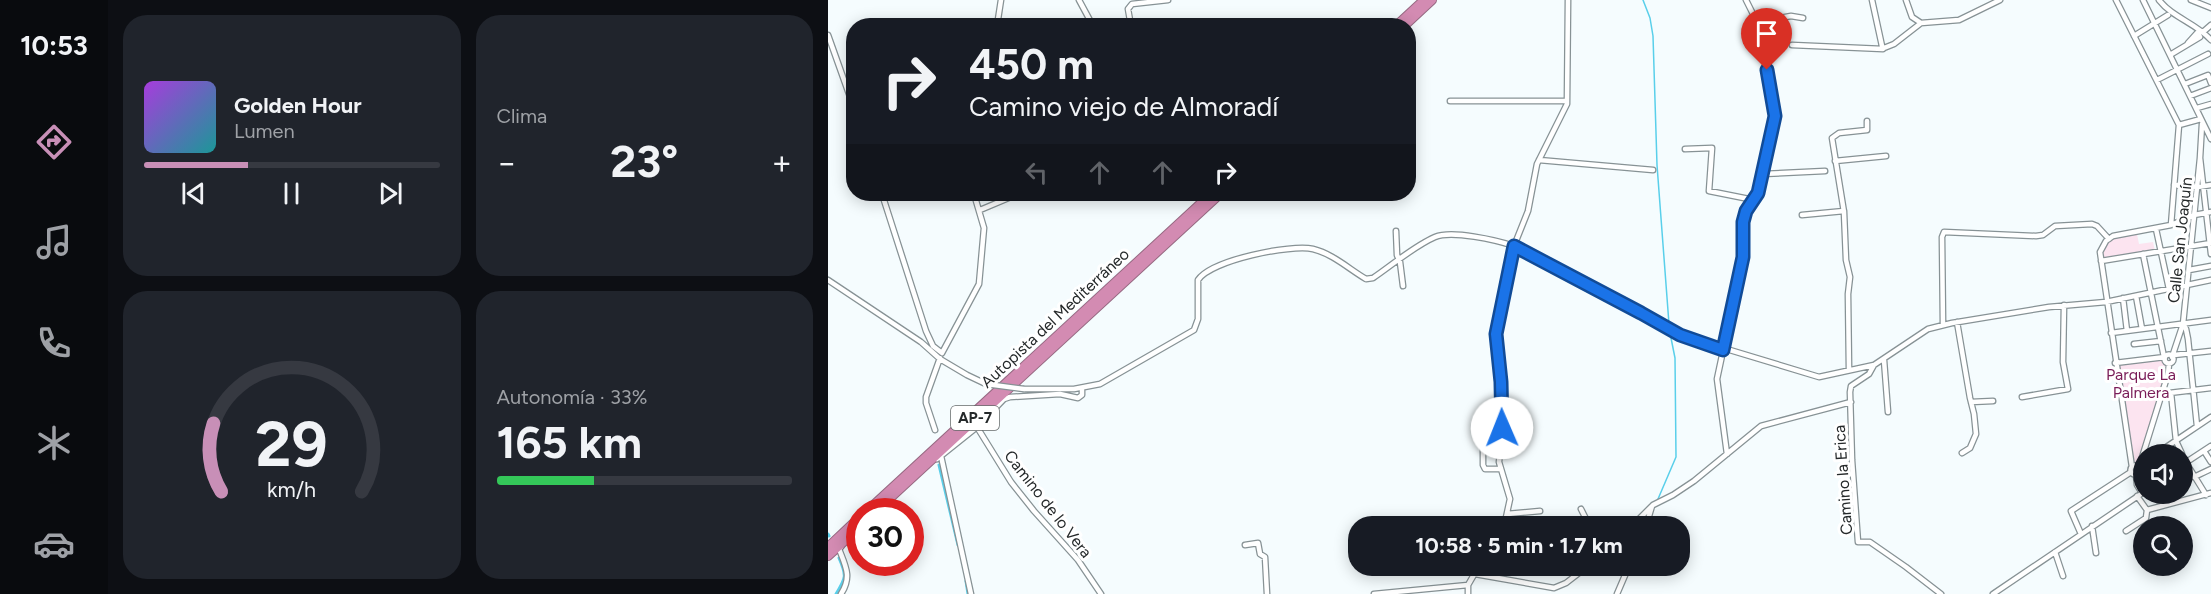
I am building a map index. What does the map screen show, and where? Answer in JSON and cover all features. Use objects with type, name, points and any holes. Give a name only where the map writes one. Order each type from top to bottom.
[{"type":"highway","points":[[1405,18],[1424,0]]},
{"type":"highway","points":[[1413,18],[1432,0]]},
{"type":"highway","name":"Autopista del Mediterráneo","points":[[881,498],[1203,201]]},
{"type":"highway","name":"Autopista del Mediterráneo","points":[[893,498],[1212,201]]},
{"type":"highway","points":[[828,547],[846,530]]},
{"type":"highway","points":[[828,556],[846,540]]},
{"type":"street","points":[[998,18],[1001,0]]},
{"type":"street","points":[[1079,0],[1089,18]]},
{"type":"street","points":[[1130,18],[1128,9],[1132,4],[1168,0]]},
{"type":"street","points":[[1540,511],[1507,514],[1510,499],[1500,469],[1499,455],[1503,419],[1496,334],[1514,246],[1528,211],[1539,160],[1567,101],[1568,0]]},
{"type":"street","points":[[1727,454],[1717,380],[1743,257],[1743,222],[1746,211],[1754,200],[1762,174],[1775,116],[1757,22],[1746,0]]},
{"type":"street","points":[[1872,0],[1884,48]]},
{"type":"street","points":[[1906,0],[1912,17],[1921,23]]},
{"type":"street","points":[[1792,45],[1883,49],[1894,44],[1921,23],[1959,20],[2000,0]]},
{"type":"street","points":[[2116,0],[2179,125],[2171,225]]},
{"type":"street","points":[[2143,0],[2201,119],[2204,131],[2200,158],[2209,213],[2211,254]]},
{"type":"street","points":[[2159,0],[2169,12],[2203,32],[2211,40]]},
{"type":"street","points":[[2191,0],[2211,8]]},
{"type":"street","points":[[2134,36],[2168,15]]},
{"type":"street","points":[[1757,22],[1791,16],[1803,18]]},
{"type":"street","points":[[2203,32],[2211,24]]},
{"type":"street","points":[[828,35],[846,86]]},
{"type":"street","points":[[2170,55],[2188,43]]},
{"type":"street","points":[[2157,80],[2208,54]]},
{"type":"street","points":[[828,62],[836,59]]},
{"type":"street","points":[[2185,84],[2208,75],[2211,83]]},
{"type":"street","points":[[2190,96],[2211,88]]},
{"type":"street","points":[[1449,101],[1567,101]]},
{"type":"street","points":[[2197,108],[2211,104]]},
{"type":"street","points":[[2179,125],[2201,119]]},
{"type":"street","points":[[1849,370],[1848,294],[1850,277],[1846,260],[1844,211],[1832,138],[1839,133],[1867,130],[1867,121]]},
{"type":"street","points":[[2204,131],[2210,136]]},
{"type":"street","points":[[1685,148],[1712,148],[1710,191],[1754,200]]},
{"type":"street","points":[[1835,161],[1886,156]]},
{"type":"street","name":"Calle San Joaquín","points":[[2185,326],[2200,158]]},
{"type":"street","points":[[1539,160],[1653,170]]},
{"type":"street","points":[[1762,174],[1825,171]]},
{"type":"street","points":[[2174,185],[2198,187],[2211,185]]},
{"type":"street","points":[[884,201],[927,331],[933,346],[941,356]]},
{"type":"street","points":[[935,430],[926,397],[941,356],[980,284],[984,228],[977,201]]},
{"type":"street","points":[[980,210],[1001,201]]},
{"type":"street","points":[[1802,215],[1844,211]]},
{"type":"street","points":[[2081,534],[2071,512],[2133,471],[2100,252],[2107,240],[2114,236],[2156,229],[2194,215],[2209,213]]},
{"type":"street","points":[[1943,325],[1942,237],[1944,232],[2036,236],[2043,235],[2055,226],[2092,224],[2097,226],[2107,240]]},
{"type":"street","points":[[2156,229],[2169,289]]},
{"type":"street","points":[[1396,231],[1397,255],[1403,286]]},
{"type":"street","points":[[828,280],[968,375],[987,384],[1024,389],[1082,389],[1108,380],[1194,330],[1198,320],[1198,280],[1205,273],[1232,260],[1273,252],[1312,249],[1346,265],[1366,279],[1372,278],[1437,236],[1453,235],[1499,241],[1514,246],[1680,335],[1723,350],[1819,377],[1874,365],[1928,329],[1943,325],[2064,305],[2106,302],[2211,280]]},
{"type":"street","points":[[2101,261],[2210,243]]},
{"type":"street","points":[[2143,254],[2165,361],[2169,364]]},
{"type":"street","points":[[2189,270],[2211,266]]},
{"type":"street","points":[[2136,296],[2142,329]]},
{"type":"street","points":[[2123,298],[2127,331]]},
{"type":"street","points":[[2022,397],[2068,389],[2063,362],[2064,305]]},
{"type":"street","points":[[2111,333],[2185,326],[2211,320]]},
{"type":"street","points":[[1957,322],[1976,434],[1970,448],[1962,453]]},
{"type":"street","points":[[2185,326],[2197,426]]},
{"type":"street","points":[[2147,444],[2169,364],[2172,362],[2185,326]]},
{"type":"street","points":[[2134,344],[2161,342]]},
{"type":"street","points":[[2115,363],[2211,351]]},
{"type":"street","points":[[1884,360],[1888,412]]},
{"type":"street","name":"Camino la Erica","points":[[1874,365],[1869,374],[1851,386],[1858,542],[1870,542],[1941,594]]},
{"type":"street","points":[[2162,394],[2211,388]]},
{"type":"street","points":[[894,498],[977,427],[1004,399],[1060,394],[1078,398],[1082,395],[1082,389]]},
{"type":"street","points":[[2171,393],[2177,444]]},
{"type":"street","points":[[1971,402],[1993,401]]},
{"type":"street","points":[[1643,516],[1653,505],[1678,492],[1761,426],[1851,402]]},
{"type":"street","points":[[2171,444],[2211,417]]},
{"type":"street","name":"Camino de lo Vera","points":[[977,427],[1011,482],[1078,560],[1101,594]]},
{"type":"street","points":[[2193,458],[2211,446]]},
{"type":"street","points":[[1483,448],[1485,469],[1500,469]]},
{"type":"street","points":[[2204,451],[2211,462]]},
{"type":"street","points":[[941,456],[971,594]]},
{"type":"street","points":[[2147,510],[2208,494],[2194,477],[2211,469]]},
{"type":"street","points":[[1993,594],[2133,499]]},
{"type":"street","points":[[2126,531],[2146,518],[2147,510],[2143,504]]},
{"type":"street","points":[[1650,516],[1653,505]]},
{"type":"street","points":[[1581,508],[1585,516]]},
{"type":"street","points":[[2092,526],[2096,553]]},
{"type":"street","points":[[846,542],[839,549],[846,568]]},
{"type":"street","points":[[1245,545],[1258,543],[1260,554],[1265,557],[1267,594]]},
{"type":"street","points":[[2055,552],[2063,576]]},
{"type":"street","points":[[841,594],[848,583],[847,576]]},
{"type":"street","points":[[1468,594],[1468,585],[1474,576]]},
{"type":"street","points":[[1486,576],[1554,588],[1575,576]]},
{"type":"street","points":[[1617,594],[1625,576]]},
{"type":"street","points":[[1374,594],[1468,585]]},
{"type":"street","points":[[1553,594],[1554,588]]},
{"type":"green space","points":[[2137,234],[2139,244],[2153,242],[2155,251],[2102,260],[2104,246],[2112,239]]},
{"type":"green space","name":"Parque La Palmera","points":[[2163,360],[2166,370],[2144,444],[2133,444],[2133,462],[2132,461],[2118,365]]},
{"type":"waterway","points":[[1643,0],[1650,18],[1653,36],[1657,165],[1669,324]]},
{"type":"waterway","points":[[1658,499],[1676,457],[1675,358],[1670,333]]},
{"type":"waterway","points":[[939,465],[958,545]]},
{"type":"waterway","points":[[836,594],[844,577],[839,558]]},
{"type":"waterway","points":[[966,581],[968,594]]},
{"type":"route","points":[[1502,428],[1501,382],[1496,334],[1514,246],[1680,335],[1723,350],[1743,257],[1743,222],[1746,211],[1758,193],[1775,116],[1767,70]]}]
